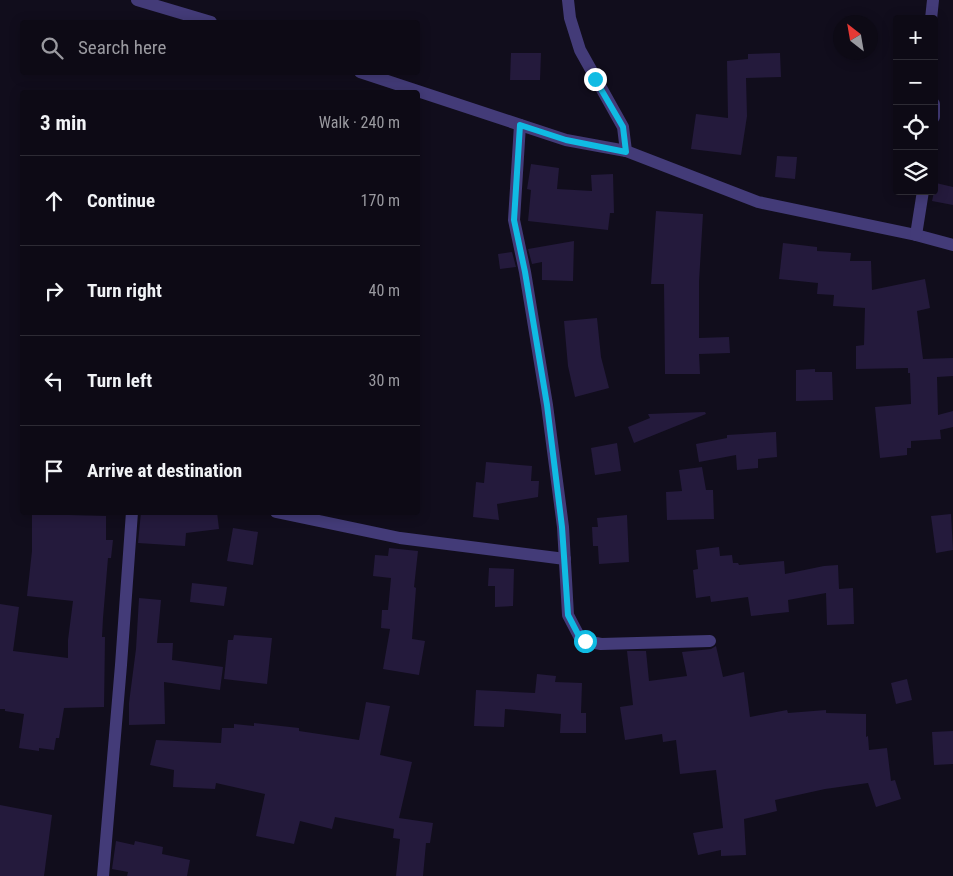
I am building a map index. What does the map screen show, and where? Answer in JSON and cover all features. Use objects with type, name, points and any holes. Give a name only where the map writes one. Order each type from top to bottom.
[{"type":"street","points":[[137,0],[204,20]]},
{"type":"street","points":[[568,0],[570,18],[580,50],[623,127],[626,152]]},
{"type":"street","points":[[931,15],[933,0]]},
{"type":"street","points":[[369,75],[414,90]]},
{"type":"street","points":[[420,92],[566,140],[626,152],[758,202],[916,235],[953,245]]},
{"type":"street","points":[[520,125],[514,220],[525,272],[547,405],[562,527],[568,615],[580,638],[585,641],[601,644],[710,641]]},
{"type":"street","points":[[916,235],[921,195]]},
{"type":"street","points":[[103,876],[132,515]]},
{"type":"street","points":[[290,515],[400,538],[565,559]]},
{"type":"building","points":[[511,53],[541,53],[540,80],[510,80]]},
{"type":"building","points":[[780,53],[781,77],[746,78],[747,116],[741,155],[691,149],[696,114],[728,118],[727,61],[748,59],[748,54]]},
{"type":"building","points":[[777,156],[797,157],[795,179],[775,177]]},
{"type":"building","points":[[531,164],[559,168],[557,189],[592,191],[591,175],[613,174],[614,213],[610,213],[608,230],[528,221],[531,190],[527,189]]},
{"type":"building","points":[[938,183],[953,187],[953,205],[932,201],[933,195],[938,195]]},
{"type":"building","points":[[656,211],[703,214],[699,282],[699,338],[729,337],[730,353],[699,354],[700,374],[665,374],[664,284],[651,284]]},
{"type":"building","points":[[574,241],[573,281],[542,280],[542,262],[532,264],[528,249]]},
{"type":"building","points":[[783,243],[817,247],[817,251],[851,253],[850,261],[871,261],[872,290],[925,279],[930,308],[917,311],[923,359],[953,358],[953,376],[937,377],[938,415],[953,411],[953,427],[940,430],[941,439],[911,441],[911,448],[907,448],[907,455],[880,458],[875,407],[911,404],[910,373],[908,373],[908,368],[856,369],[856,346],[864,345],[865,308],[833,306],[834,295],[817,294],[818,283],[779,279]]},
{"type":"building","points":[[512,252],[516,267],[500,269],[498,254]]},
{"type":"building","points":[[597,318],[601,357],[609,388],[575,397],[568,366],[564,321]]},
{"type":"building","points":[[815,369],[815,372],[832,372],[833,400],[796,401],[796,370]]},
{"type":"building","points":[[705,412],[706,414],[634,443],[628,427],[650,418],[648,414]]},
{"type":"building","points":[[776,432],[777,457],[758,459],[758,468],[737,470],[736,455],[699,462],[696,444],[727,438],[727,435]]},
{"type":"building","points":[[617,443],[621,471],[595,475],[591,448]]},
{"type":"building","points":[[486,462],[532,466],[531,481],[539,481],[538,497],[497,504],[499,520],[473,517],[476,482],[484,483]]},
{"type":"building","points":[[702,467],[706,490],[713,490],[714,519],[667,520],[666,492],[682,491],[679,470]]},
{"type":"building","points":[[951,514],[953,550],[936,553],[931,516]]},
{"type":"building","points":[[32,515],[106,516],[106,540],[113,540],[111,558],[108,558],[103,618],[102,637],[105,637],[104,707],[64,708],[59,738],[56,738],[54,750],[39,748],[39,751],[19,748],[24,714],[0,709],[0,604],[19,607],[13,651],[68,658],[68,640],[73,601],[27,596],[32,551]]},
{"type":"building","points":[[141,515],[217,515],[219,529],[186,533],[185,546],[138,543]]},
{"type":"building","points":[[627,515],[629,562],[599,564],[598,546],[593,546],[592,527],[598,527],[597,518]]},
{"type":"building","points":[[233,528],[258,532],[253,565],[227,561]]},
{"type":"building","points":[[719,547],[720,556],[732,555],[733,563],[738,563],[739,565],[784,561],[785,574],[838,565],[839,589],[853,588],[854,624],[827,625],[826,593],[788,600],[789,612],[751,616],[748,597],[711,602],[710,596],[696,598],[693,570],[698,569],[696,550]]},
{"type":"building","points":[[389,548],[418,551],[414,587],[416,588],[412,639],[425,641],[419,675],[383,669],[390,629],[381,628],[382,610],[388,610],[391,578],[373,576],[375,555],[388,556]]},
{"type":"building","points":[[489,568],[514,569],[513,606],[495,607],[495,586],[488,586]]},
{"type":"building","points":[[192,583],[227,587],[224,606],[190,602]]},
{"type":"building","points":[[139,598],[161,600],[157,643],[173,643],[172,660],[223,667],[220,690],[164,682],[165,724],[129,725],[129,703],[136,649]]},
{"type":"building","points":[[234,635],[272,638],[267,684],[224,679],[228,640],[233,640]]},
{"type":"building","points":[[716,646],[723,677],[744,672],[750,717],[787,710],[788,713],[826,710],[826,713],[866,714],[866,737],[868,736],[869,750],[887,748],[891,781],[895,780],[901,799],[876,807],[868,783],[825,789],[775,800],[777,811],[744,819],[746,855],[721,856],[721,850],[698,855],[693,833],[723,828],[716,770],[680,774],[676,740],[663,742],[662,734],[625,740],[620,707],[633,705],[627,651],[646,651],[649,681],[687,676],[682,652],[711,649]]},
{"type":"building","points":[[537,674],[556,676],[555,682],[582,683],[581,713],[586,713],[586,733],[560,733],[561,714],[505,709],[504,727],[474,726],[476,690],[535,693]]},
{"type":"building","points":[[907,679],[912,700],[896,704],[891,683]]},
{"type":"building","points":[[366,702],[390,706],[380,755],[412,762],[399,818],[433,823],[430,843],[426,843],[423,876],[396,876],[400,839],[393,838],[394,829],[335,817],[332,829],[300,821],[294,844],[256,836],[265,794],[216,783],[215,789],[173,787],[174,770],[150,765],[156,740],[221,743],[222,728],[234,728],[234,724],[254,726],[254,723],[299,728],[299,731],[359,740]]},
{"type":"building","points":[[953,731],[953,764],[934,765],[932,732]]},
{"type":"building","points":[[0,805],[52,815],[44,876],[0,876]]},
{"type":"building","points":[[116,841],[134,845],[135,841],[163,847],[162,854],[190,860],[187,876],[127,876],[128,872],[112,869]]},
{"type":"route","points":[[585,641],[580,638],[568,615],[562,527],[547,405],[525,272],[514,220],[520,125],[566,140],[626,152],[623,127],[595,79]]}]
